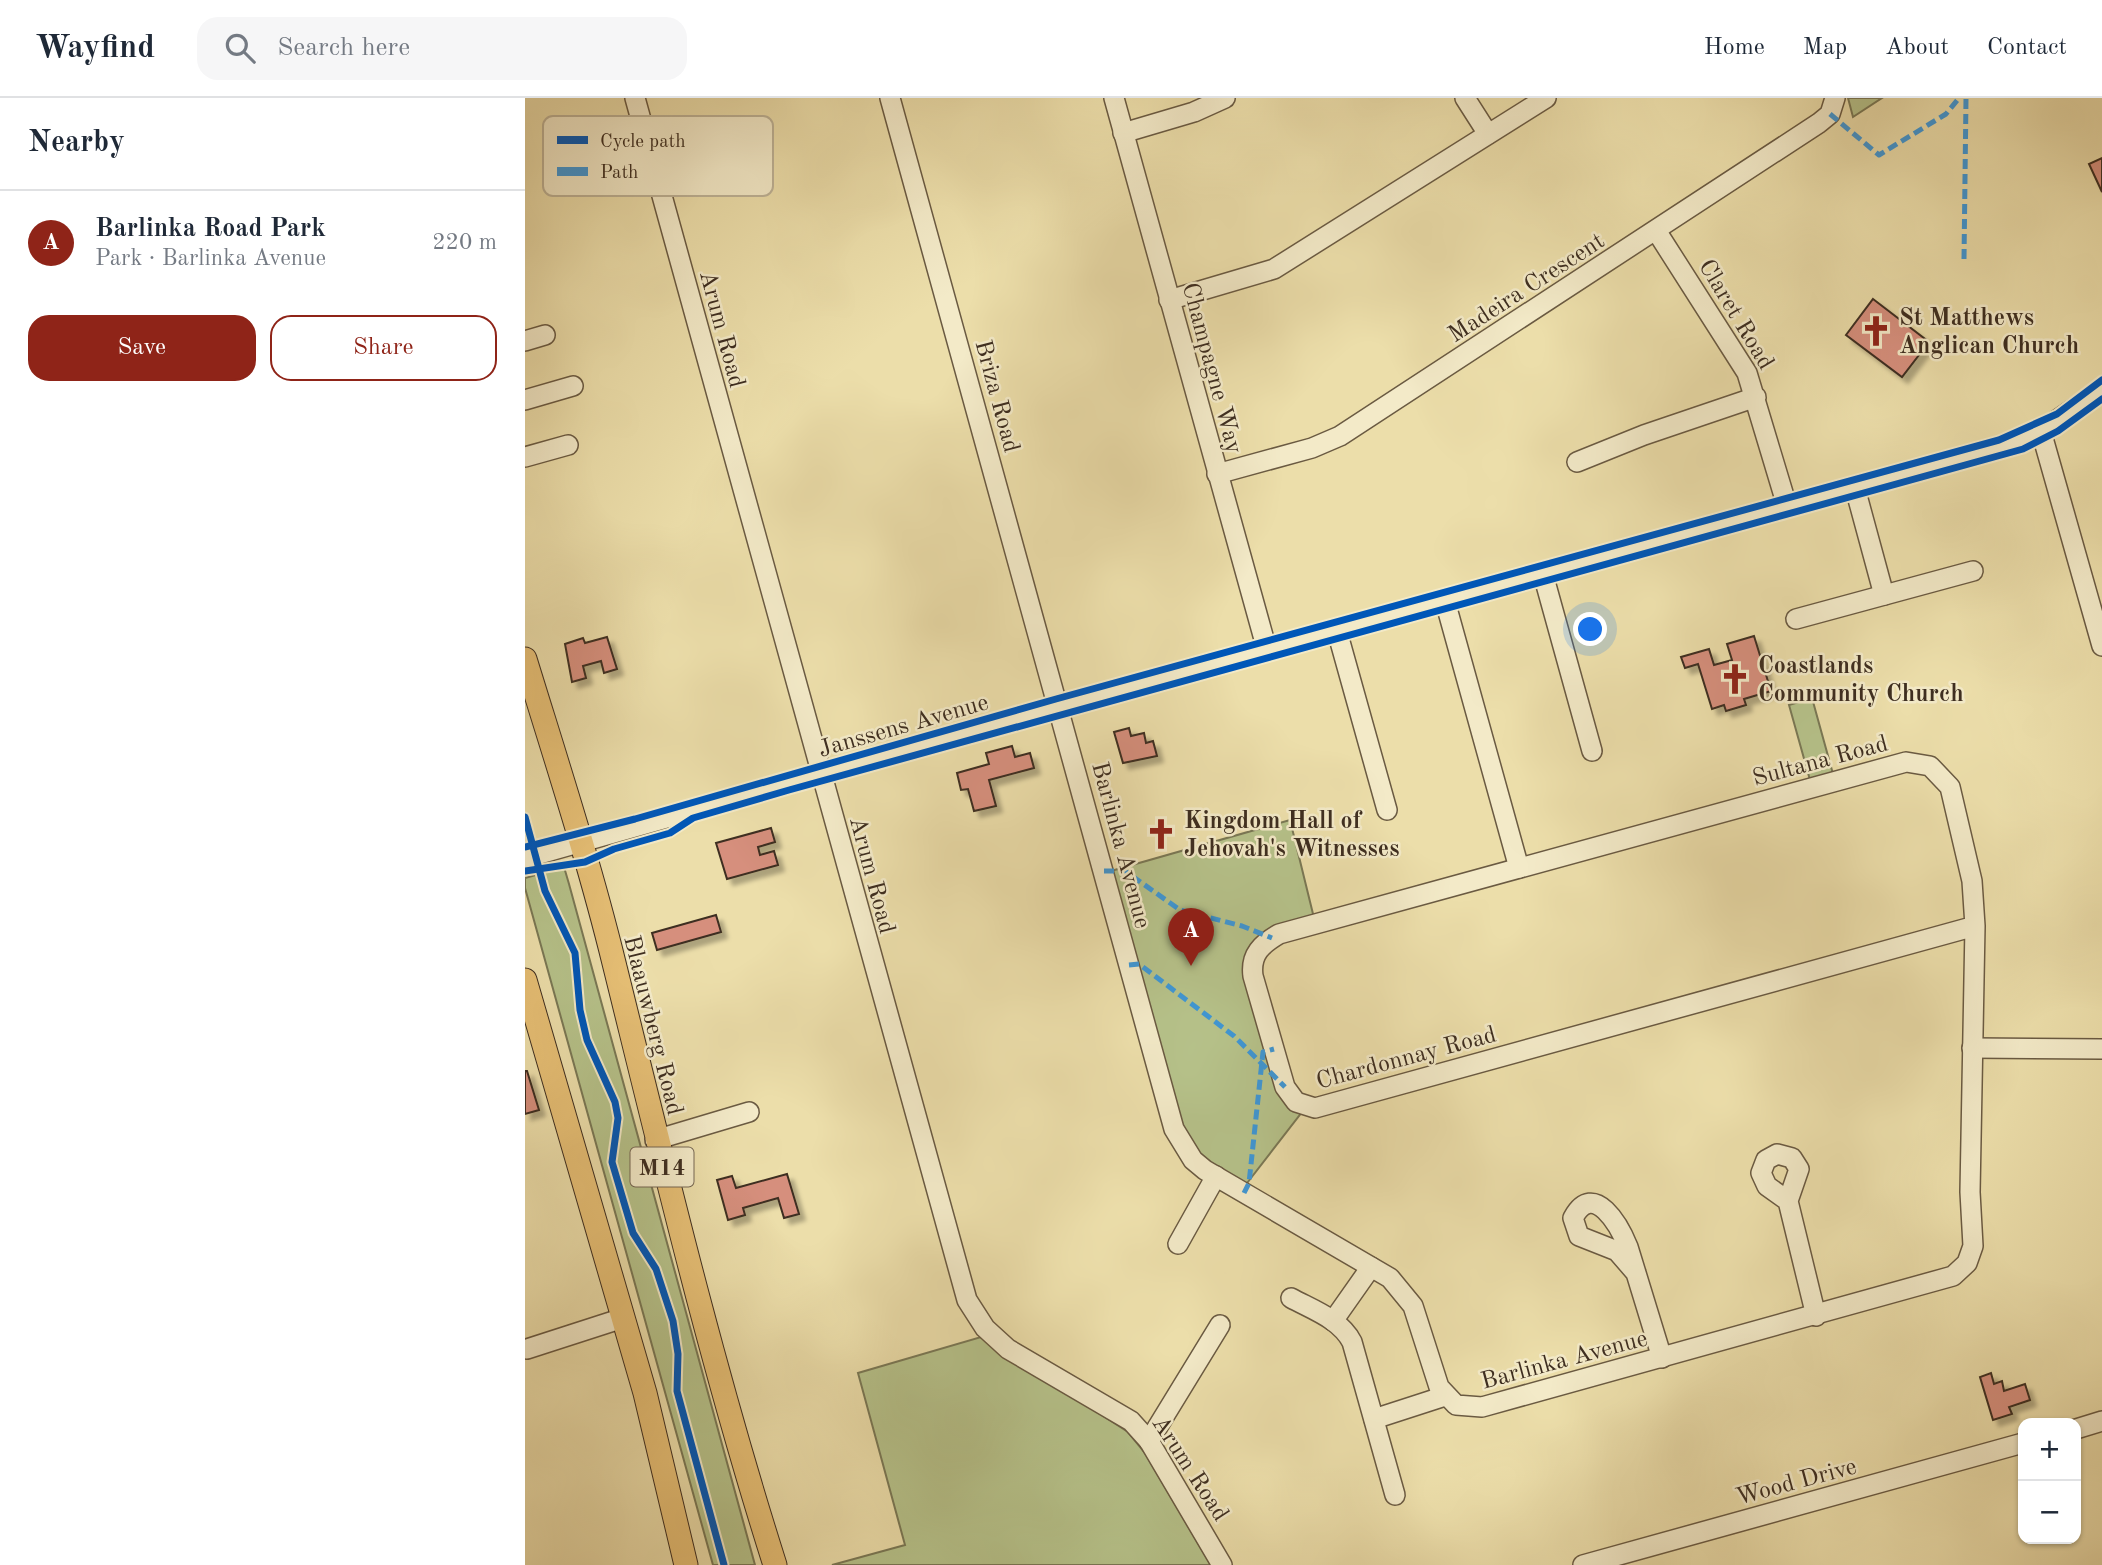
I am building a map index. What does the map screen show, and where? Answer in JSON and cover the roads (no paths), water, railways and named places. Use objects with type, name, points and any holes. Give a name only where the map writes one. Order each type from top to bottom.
[{"type":"main road","name":"Blaauwberg Road","points":[[525,659],[613,961],[655,1140],[743,1463],[775,1565]]},
{"type":"main road","points":[[525,980],[531,1026],[623,1318],[686,1565]]},
{"type":"street","name":"Arum Road","points":[[635,98],[640,116]]},
{"type":"street","name":"Briza Road","points":[[890,98],[1058,707]]},
{"type":"street","name":"Champagne Way","points":[[1114,98],[1267,650]]},
{"type":"street","points":[[1123,132],[1194,112],[1225,98]]},
{"type":"street","points":[[1465,98],[1488,134]]},
{"type":"street","points":[[1169,300],[1274,269],[1546,98]]},
{"type":"street","name":"Madeira Crescent","points":[[1217,474],[1331,441],[1657,232],[1678,214],[1825,119],[1832,110],[1835,98]]},
{"type":"street","name":"Arum Road","points":[[662,196],[967,1300],[985,1328],[1008,1349],[1118,1411],[1149,1441],[1222,1565]]},
{"type":"street","name":"Claret Road","points":[[1657,232],[1736,353],[1756,397],[1787,506]]},
{"type":"street","points":[[525,341],[545,335]]},
{"type":"street","points":[[525,400],[573,386]]},
{"type":"street","name":"Janssens Avenue","points":[[525,858],[1058,707],[2002,447],[2041,431],[2102,389]]},
{"type":"street","points":[[1577,462],[1644,435],[1756,397]]},
{"type":"street","points":[[2041,431],[2102,646]]},
{"type":"street","points":[[525,457],[568,445]]},
{"type":"street","points":[[1855,488],[1884,595]]},
{"type":"street","points":[[1796,619],[1973,570]]},
{"type":"street","points":[[1543,574],[1592,751]]},
{"type":"street","points":[[1445,601],[1519,868]]},
{"type":"street","points":[[1337,631],[1387,810]]},
{"type":"street","name":"Barlinka Avenue","points":[[1058,707],[1174,1129],[1193,1160],[1216,1177],[1391,1278],[1413,1306],[1439,1387],[1455,1405],[1482,1407],[1953,1276],[1967,1263],[1973,1245],[1970,1192],[1972,1048]]},
{"type":"street","name":"Sultana Road","points":[[1519,868],[1906,762],[1930,766],[1950,787],[1970,863],[1975,926],[1972,1048]]},
{"type":"street","name":"Chardonnay Road","points":[[1519,868],[1279,934],[1263,943],[1254,959],[1253,976],[1285,1087],[1291,1098],[1302,1105],[1321,1107],[1975,926]]},
{"type":"street","points":[[1972,1048],[2102,1049]]},
{"type":"street","points":[[655,1140],[749,1112]]},
{"type":"street","points":[[1178,1244],[1216,1177]]},
{"type":"street","points":[[1788,1201],[1816,1315]]},
{"type":"street","points":[[1333,1321],[1371,1267]]},
{"type":"street","points":[[1636,1273],[1662,1358]]},
{"type":"street","points":[[1291,1298],[1333,1321],[1344,1329],[1352,1342],[1395,1495]]},
{"type":"street","points":[[527,1349],[623,1318]]},
{"type":"street","points":[[1149,1441],[1220,1325]]},
{"type":"street","points":[[1374,1419],[1445,1396]]},
{"type":"street","points":[[2081,1427],[2102,1421]]},
{"type":"street","name":"Wood Drive","points":[[1583,1565],[2018,1444]]},
{"type":"place","name":"St Matthews Anglican Church","points":[[1876,331]]},
{"type":"place","name":"Coastlands Community Church","points":[[1735,679]]},
{"type":"place","name":"Kingdom Hall of Jehovah's Witnesses","points":[[1161,834]]},
{"type":"place","name":"Barlinka Road Park","points":[[1191,966]]}]
